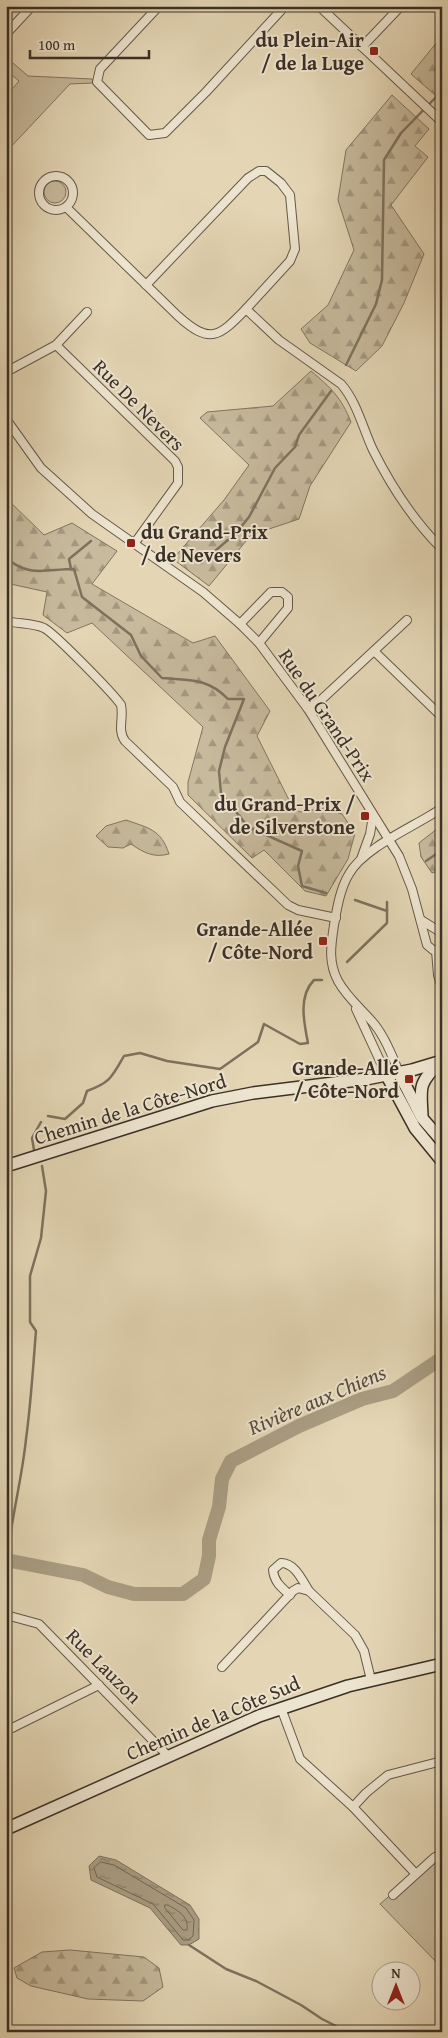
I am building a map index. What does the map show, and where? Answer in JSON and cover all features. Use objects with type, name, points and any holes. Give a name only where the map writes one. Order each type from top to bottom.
[{"type":"street","points":[[6,34],[32,6]]},
{"type":"street","points":[[159,6],[100,69],[97,82],[149,135],[165,134],[285,6]]},
{"type":"street","points":[[319,6],[441,122]]},
{"type":"street","points":[[362,47],[401,6]]},
{"type":"street","points":[[66,207],[146,285],[188,325],[203,333],[212,334],[224,330],[246,310],[290,261],[295,249],[290,195],[281,183],[266,171],[259,171],[248,178],[146,285]]},
{"type":"street","points":[[57,176],[69,182],[73,194],[66,207],[54,210],[42,204],[39,190],[45,180],[57,176]]},
{"type":"street","points":[[246,310],[279,340],[331,376],[345,389],[373,450],[394,487],[423,529],[442,549]]},
{"type":"street","points":[[6,372],[56,345],[87,312]]},
{"type":"street","name":"Rue De Nevers","points":[[56,345],[175,461],[178,467],[178,482],[134,544]]},
{"type":"street","name":"Rue du Grand-Prix","points":[[6,419],[41,468],[92,514],[204,592],[259,643],[308,709],[405,868],[428,945],[431,949],[439,951]]},
{"type":"street","points":[[240,624],[271,592],[282,592],[288,597],[288,608],[259,643]]},
{"type":"street","points":[[308,709],[321,700],[407,620]]},
{"type":"street","points":[[6,622],[36,626],[48,630],[91,673],[121,705],[121,733],[125,741],[173,787],[180,802],[288,905],[294,909],[336,918]]},
{"type":"street","points":[[374,651],[442,717]]},
{"type":"street","points":[[442,808],[361,859],[350,871],[345,881],[330,951],[332,965],[338,980],[355,1005],[375,1026],[392,1054],[398,1073],[422,1118],[442,1142]]},
{"type":"street","points":[[361,859],[370,834],[372,816]]},
{"type":"street","points":[[421,920],[442,933]]},
{"type":"street","points":[[439,951],[438,975],[442,988]]},
{"type":"street","points":[[355,1005],[387,1076],[410,1121],[442,1161]]},
{"type":"street","points":[[422,1118],[420,1095],[422,1083],[441,1062]]},
{"type":"street","name":"Chemin de la Côte-Nord","points":[[6,1166],[212,1101],[253,1093],[321,1086],[387,1076],[441,1062]]},
{"type":"street","points":[[290,1595],[275,1581],[273,1576],[272,1570],[281,1562],[288,1563],[293,1567],[309,1591],[355,1635],[364,1651],[371,1680]]},
{"type":"street","points":[[222,1667],[298,1588],[309,1591]]},
{"type":"street","name":"Rue Lauzon","points":[[6,1615],[39,1624],[168,1756]]},
{"type":"street","name":"Chemin de la Côte Sud","points":[[6,1829],[227,1729],[281,1708],[371,1680],[442,1664]]},
{"type":"street","points":[[6,1731],[99,1685]]},
{"type":"street","points":[[281,1708],[292,1742],[300,1759],[353,1807],[415,1873]]},
{"type":"street","points":[[353,1807],[366,1793],[388,1775],[442,1762]]},
{"type":"street","points":[[393,1895],[434,1856],[442,1855]]},
{"type":"green space","points":[[442,36],[442,101],[411,74]]},
{"type":"green space","points":[[6,57],[28,76],[92,79],[93,83],[70,84],[6,152],[6,96],[19,81],[6,70]]},
{"type":"green space","points":[[392,95],[429,129],[415,146],[428,157],[391,205],[424,254],[404,303],[382,346],[356,371],[310,343],[301,329],[328,305],[354,250],[338,200],[346,150]]},
{"type":"green space","points":[[55,181],[63,184],[66,192],[63,200],[55,203],[47,200],[44,192],[47,184]]},
{"type":"green space","points":[[311,371],[335,394],[351,422],[310,486],[299,519],[251,535],[209,586],[173,559],[224,500],[249,465],[200,418],[207,412],[273,406]]},
{"type":"green space","points":[[6,498],[44,535],[72,523],[117,551],[92,584],[193,643],[215,636],[270,711],[257,736],[293,808],[300,812],[324,808],[342,814],[355,833],[348,859],[326,896],[305,891],[264,850],[252,858],[188,795],[188,782],[203,727],[92,623],[67,633],[43,615],[47,592],[6,583]]},
{"type":"green space","points":[[126,820],[158,834],[169,854],[149,854],[131,844],[123,848],[108,847],[96,836],[106,826]]},
{"type":"green space","points":[[442,825],[442,870],[432,873],[421,857],[419,843]]},
{"type":"green space","points":[[435,1857],[442,1889],[442,1968],[380,1904]]},
{"type":"green space","points":[[70,1950],[144,1957],[159,1968],[163,1987],[143,2001],[88,1999],[31,1986],[17,1978],[14,1968],[42,1952]]},
{"type":"water","points":[[99,1856],[116,1860],[190,1905],[199,1919],[199,1939],[189,1945],[181,1945],[150,1908],[91,1880],[89,1866]]},
{"type":"waterway","points":[[346,365],[376,304],[382,280],[384,160],[401,133],[442,91]]},
{"type":"waterway","points":[[201,563],[236,533],[249,517],[275,468],[295,447],[299,435],[331,391]]},
{"type":"waterway","points":[[71,569],[69,559],[91,541]]},
{"type":"waterway","points":[[6,558],[23,568],[31,570],[74,569],[82,597],[131,635],[141,656],[162,678],[198,681],[213,687],[228,699],[244,699],[225,747],[219,771],[221,793],[248,827],[302,851],[298,866],[302,886],[326,893]]},
{"type":"waterway","points":[[426,861],[442,850]]},
{"type":"waterway","points":[[347,962],[387,923],[387,911],[355,900]]},
{"type":"waterway","points":[[387,902],[387,911]]},
{"type":"waterway","points":[[48,1116],[65,1119],[83,1103],[87,1091],[101,1085],[110,1078],[124,1056],[140,1053],[167,1061],[220,1069],[258,1042],[264,1024],[300,1044],[308,1043],[304,1002],[309,986],[314,980],[322,980]]},
{"type":"waterway","points":[[34,1150],[32,1138],[41,1122]]},
{"type":"waterway","points":[[7,1560],[31,1398],[36,1331],[30,1322],[30,1276],[41,1238],[46,1191],[42,1166]]},
{"type":"waterway","name":"Rivière aux Chiens","points":[[6,1560],[83,1575],[108,1587],[134,1594],[183,1594],[204,1579],[209,1556],[209,1540],[219,1507],[222,1479],[231,1461],[299,1426],[362,1399],[393,1391],[442,1358]]},
{"type":"waterway","points":[[189,1945],[226,1969],[256,1981],[348,2032]]},
{"type":"railway","points":[[6,2028],[59,2032]]},
{"type":"place","name":"du Plein-Air / de la Luge","points":[[374,51]]},
{"type":"place","name":"du Grand-Prix / de Nevers","points":[[131,543]]},
{"type":"place","name":"du Grand-Prix / de Silverstone","points":[[365,816]]},
{"type":"place","name":"Grande-Allée / Côte-Nord","points":[[323,941]]},
{"type":"place","name":"Grande-Allé / Côte-Nord","points":[[409,1079]]}]
